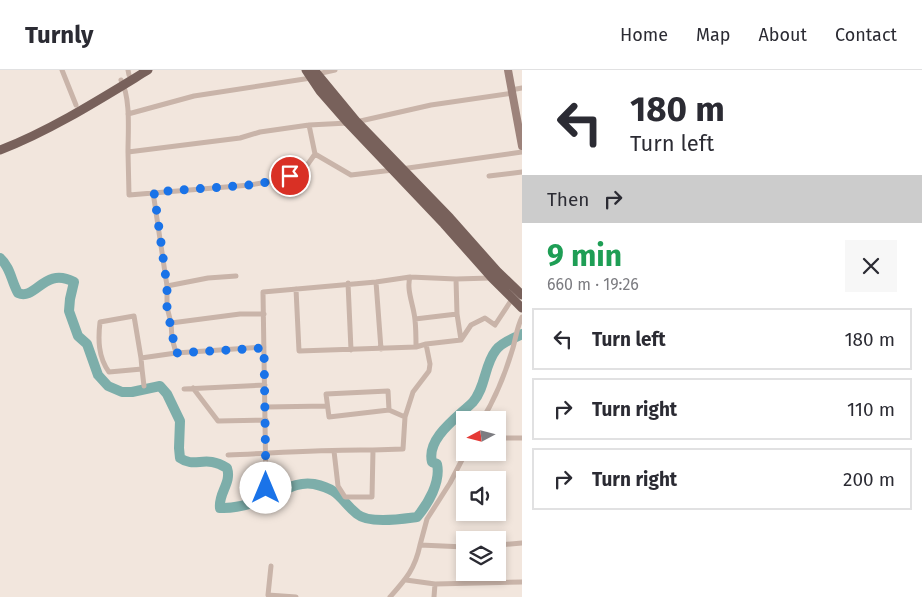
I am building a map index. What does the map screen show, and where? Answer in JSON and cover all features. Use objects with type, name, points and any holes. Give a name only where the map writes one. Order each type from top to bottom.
[{"type":"main road","points":[[0,148],[137,70]]},
{"type":"main road","points":[[0,148],[15,144],[125,77],[148,70]]},
{"type":"main road","points":[[312,73],[353,123],[397,169],[492,278],[522,308]]},
{"type":"main road","points":[[397,169],[450,218],[522,295]]},
{"type":"street","points":[[62,70],[76,105]]},
{"type":"street","points":[[128,114],[194,96],[335,70]]},
{"type":"street","points":[[508,70],[522,146]]},
{"type":"street","points":[[125,77],[128,114],[129,195],[250,185],[280,180],[305,168],[315,154],[309,125]]},
{"type":"street","points":[[128,152],[240,138],[260,132],[309,125],[353,123],[431,105],[522,88]]},
{"type":"street","points":[[315,154],[352,175],[522,152]]},
{"type":"street","points":[[489,176],[522,172]]},
{"type":"street","points":[[154,192],[167,286],[167,308],[176,353]]},
{"type":"street","points":[[167,286],[208,278],[236,276]]},
{"type":"street","points":[[266,488],[263,292],[376,282],[410,277],[456,279],[504,277]]},
{"type":"street","points":[[410,277],[416,347]]},
{"type":"street","points":[[456,279],[457,314],[462,340]]},
{"type":"street","points":[[376,282],[381,349]]},
{"type":"street","points":[[348,283],[351,350]]},
{"type":"street","points":[[296,289],[298,351],[416,347],[462,340]]},
{"type":"street","points":[[462,340],[471,325],[485,318],[494,325],[512,299]]},
{"type":"street","points":[[171,322],[240,314],[264,314]]},
{"type":"street","points":[[415,319],[457,314]]},
{"type":"street","points":[[142,369],[109,372],[102,362],[98,335],[100,322],[134,316],[141,358],[144,386]]},
{"type":"street","points":[[486,411],[508,365],[516,329],[522,317]]},
{"type":"street","points":[[228,455],[403,449],[406,417],[414,392],[429,371],[430,364],[426,344]]},
{"type":"street","points":[[141,358],[176,353],[264,348]]},
{"type":"street","points":[[184,389],[265,385]]},
{"type":"street","points":[[193,388],[218,421],[266,420]]},
{"type":"street","points":[[389,410],[388,391],[326,394],[329,417],[389,410],[406,417]]},
{"type":"street","points":[[266,407],[327,406]]},
{"type":"street","points":[[506,438],[522,438]]},
{"type":"street","points":[[334,451],[338,486],[345,497],[372,497],[373,450]]},
{"type":"street","points":[[390,597],[406,580],[417,559],[427,519],[461,461]]},
{"type":"street","points":[[506,545],[522,544]]},
{"type":"street","points":[[420,545],[456,547]]},
{"type":"street","points":[[271,566],[268,595],[296,597]]},
{"type":"street","points":[[406,580],[435,584],[522,582]]},
{"type":"street","points":[[434,597],[435,584]]},
{"type":"waterway","points":[[0,258],[9,270],[18,293],[30,292],[55,278],[64,278],[74,282],[69,311],[78,336],[87,344],[98,375],[108,386],[122,392],[132,392],[160,386],[167,394],[180,421],[180,458],[188,462],[214,462],[227,468],[228,478],[221,498],[220,508],[246,505],[292,487],[308,483],[323,486],[335,492],[351,509],[362,517],[377,520],[417,517],[429,499],[437,478],[437,464],[432,462],[431,453],[438,436],[473,402],[480,390],[489,362],[496,350],[505,342],[522,334]]},
{"type":"route","points":[[266,488],[264,348],[176,353],[167,308],[167,286],[154,192],[250,185],[280,180],[290,176]]}]
